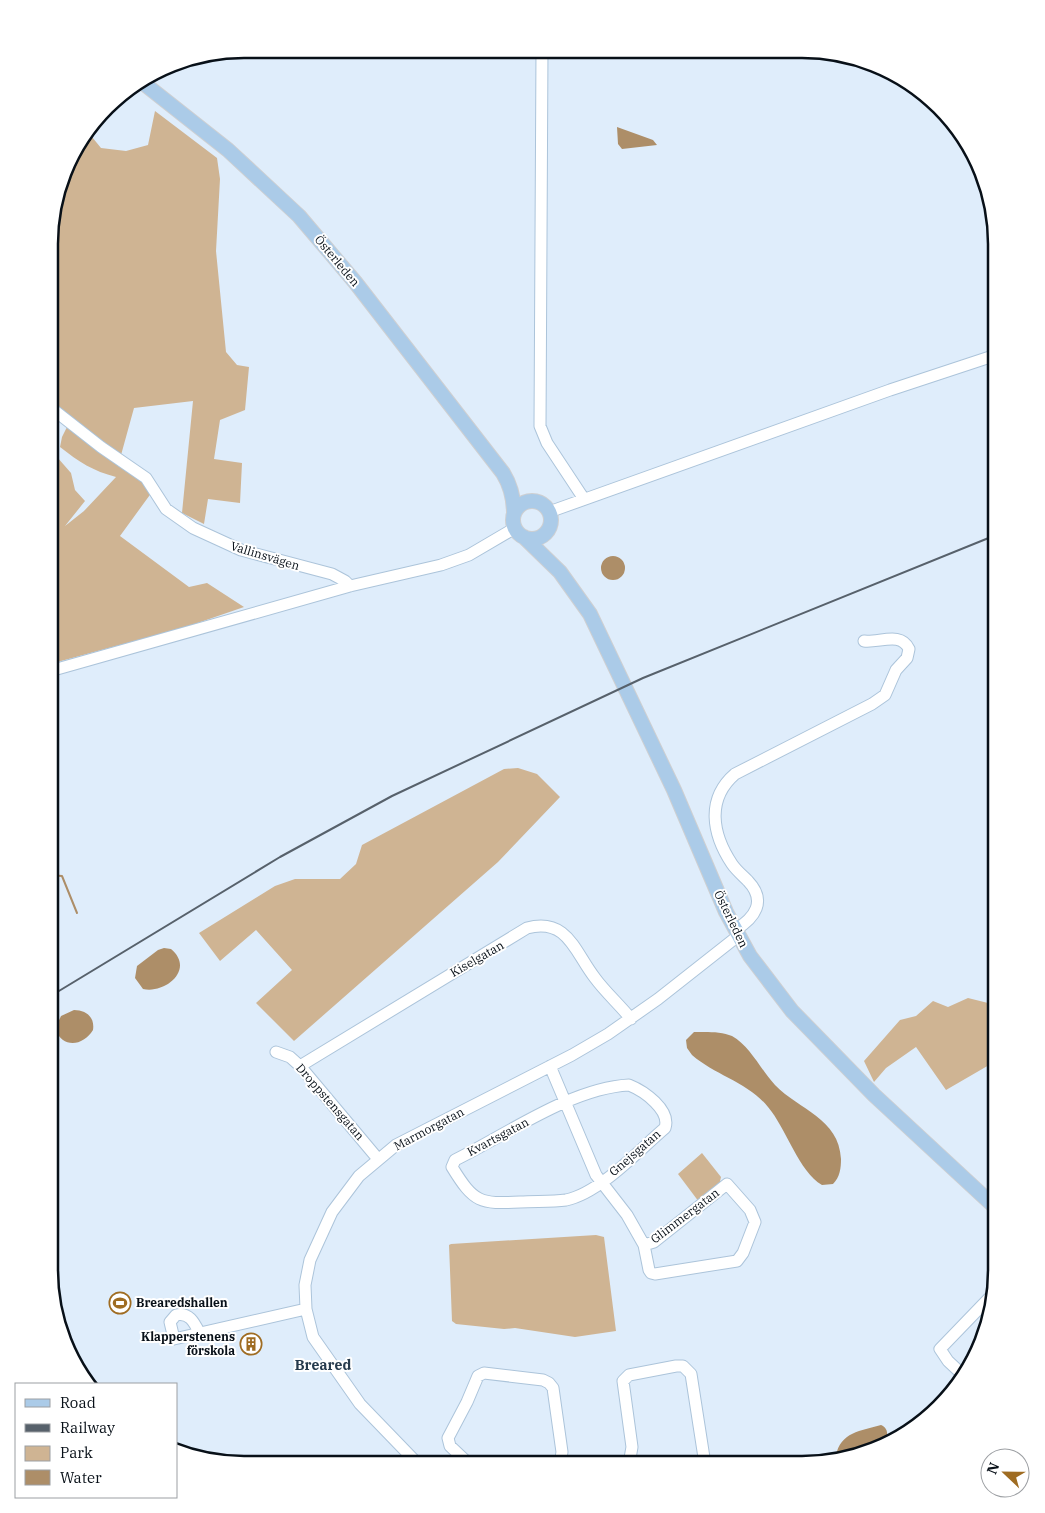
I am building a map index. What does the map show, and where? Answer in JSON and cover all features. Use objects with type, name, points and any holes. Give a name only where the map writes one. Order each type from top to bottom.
[{"type":"main road","name":"Österleden","points":[[146,85],[228,150],[298,216],[340,262],[502,471],[510,483],[518,526],[556,568],[590,614],[610,652],[737,933],[763,974],[792,1011],[874,1095],[988,1201]]},
{"type":"main road","name":"Österleden","points":[[502,471],[545,508],[549,527],[548,550],[556,568]]},
{"type":"main road","points":[[545,508],[527,502],[519,506],[518,526],[537,538],[544,534],[549,527]]},
{"type":"street","points":[[542,58],[540,426],[548,443],[584,499]]},
{"type":"street","points":[[545,508],[584,499],[988,358]]},
{"type":"street","name":"Vallinsvägen","points":[[58,413],[101,447],[146,478],[166,510],[183,522],[232,547],[332,574],[350,586]]},
{"type":"street","points":[[58,669],[350,586],[457,561],[518,526]]},
{"type":"street","name":"Marmorgatan","points":[[410,1456],[360,1404],[313,1337],[306,1309],[305,1285],[309,1265],[323,1228],[349,1188],[378,1159],[396,1145],[550,1066],[631,1019],[737,933],[752,918],[757,903],[752,886],[732,864],[716,832],[713,814],[718,795],[726,781],[735,774],[872,704],[885,695],[896,670],[907,658],[909,649],[905,643],[897,639],[864,641]]},
{"type":"street","name":"Kiselgatan","points":[[300,1066],[527,928],[537,925],[555,928],[564,934],[596,979],[631,1019]]},
{"type":"street","name":"Droppstensgatan","points":[[276,1052],[290,1057],[300,1066],[378,1159]]},
{"type":"street","name":"Glimmergatan","points":[[550,1066],[600,1182],[627,1215],[644,1245],[649,1270],[655,1274],[732,1263],[743,1253],[755,1222],[750,1210],[727,1184],[654,1242],[644,1245]]},
{"type":"street","name":"Gnejsgatan","points":[[565,1103],[620,1086],[629,1086],[646,1096],[666,1117],[665,1128],[600,1182]]},
{"type":"street","name":"Kvartsgatan","points":[[565,1103],[455,1160],[452,1167],[473,1194],[479,1200],[487,1203],[566,1200],[600,1182]]},
{"type":"street","points":[[958,1370],[940,1349],[985,1303]]},
{"type":"street","points":[[199,1332],[193,1320],[184,1315],[176,1315],[170,1322],[174,1339],[306,1309]]},
{"type":"street","points":[[630,1456],[632,1447],[623,1382],[629,1375],[676,1366],[683,1366],[691,1374],[704,1456]]},
{"type":"street","points":[[461,1456],[450,1446],[448,1438],[478,1376],[484,1373],[549,1382],[553,1388],[561,1456]]},
{"type":"green space","points":[[155,111],[217,158],[220,179],[216,251],[226,352],[237,365],[249,367],[245,410],[220,420],[214,459],[242,463],[240,503],[208,499],[204,524],[182,513],[193,401],[134,408],[118,466],[140,479],[152,492],[120,536],[189,587],[207,583],[244,607],[186,627],[58,662],[58,458],[71,473],[75,490],[85,501],[65,526],[84,511],[116,477],[86,465],[60,447],[62,437],[71,419],[58,408],[58,231],[61,207],[72,172],[82,150],[92,136],[101,148],[126,151],[148,145]]},
{"type":"green space","points":[[518,768],[537,774],[560,797],[498,862],[294,1041],[256,1003],[292,970],[256,930],[220,961],[199,933],[275,886],[295,879],[340,879],[356,864],[362,845],[504,769]]},
{"type":"green space","points":[[968,998],[988,1003],[988,1066],[946,1090],[916,1047],[886,1068],[874,1082],[864,1061],[900,1020],[916,1016],[933,1001],[948,1007]]},
{"type":"green space","points":[[702,1153],[721,1177],[719,1186],[699,1202],[678,1174]]},
{"type":"green space","points":[[596,1235],[604,1237],[616,1331],[575,1337],[515,1328],[504,1329],[456,1324],[452,1321],[449,1245]]},
{"type":"water","points":[[617,127],[653,140],[657,145],[622,149],[618,144]]},
{"type":"water","points":[[613,556],[622,559],[625,568],[622,577],[613,580],[604,577],[601,568],[604,559]]},
{"type":"water","points":[[164,948],[171,949],[178,957],[180,964],[179,972],[168,984],[160,988],[152,990],[143,989],[135,978],[137,966],[158,950]]},
{"type":"water","points":[[74,1010],[82,1011],[89,1015],[93,1021],[93,1030],[79,1042],[73,1043],[63,1040],[58,1034],[58,1022],[61,1016]]},
{"type":"water","points":[[694,1032],[723,1033],[738,1040],[750,1052],[775,1085],[826,1124],[839,1145],[841,1159],[840,1172],[833,1184],[822,1185],[806,1170],[775,1116],[760,1099],[742,1085],[692,1055],[687,1048],[686,1040]]},
{"type":"water","points":[[881,1425],[886,1429],[887,1434],[861,1446],[837,1452],[847,1437],[859,1431]]},
{"type":"waterway","points":[[58,876],[62,876],[77,913]]},
{"type":"railway","points":[[58,992],[280,857],[392,796],[643,678],[988,538]]},
{"type":"place","name":"Brearedshallen","points":[[120,1303]]},
{"type":"place","name":"Klapperstenens förskola","points":[[251,1344]]},
{"type":"district","name":"Breared","points":[[323,1365]]}]
